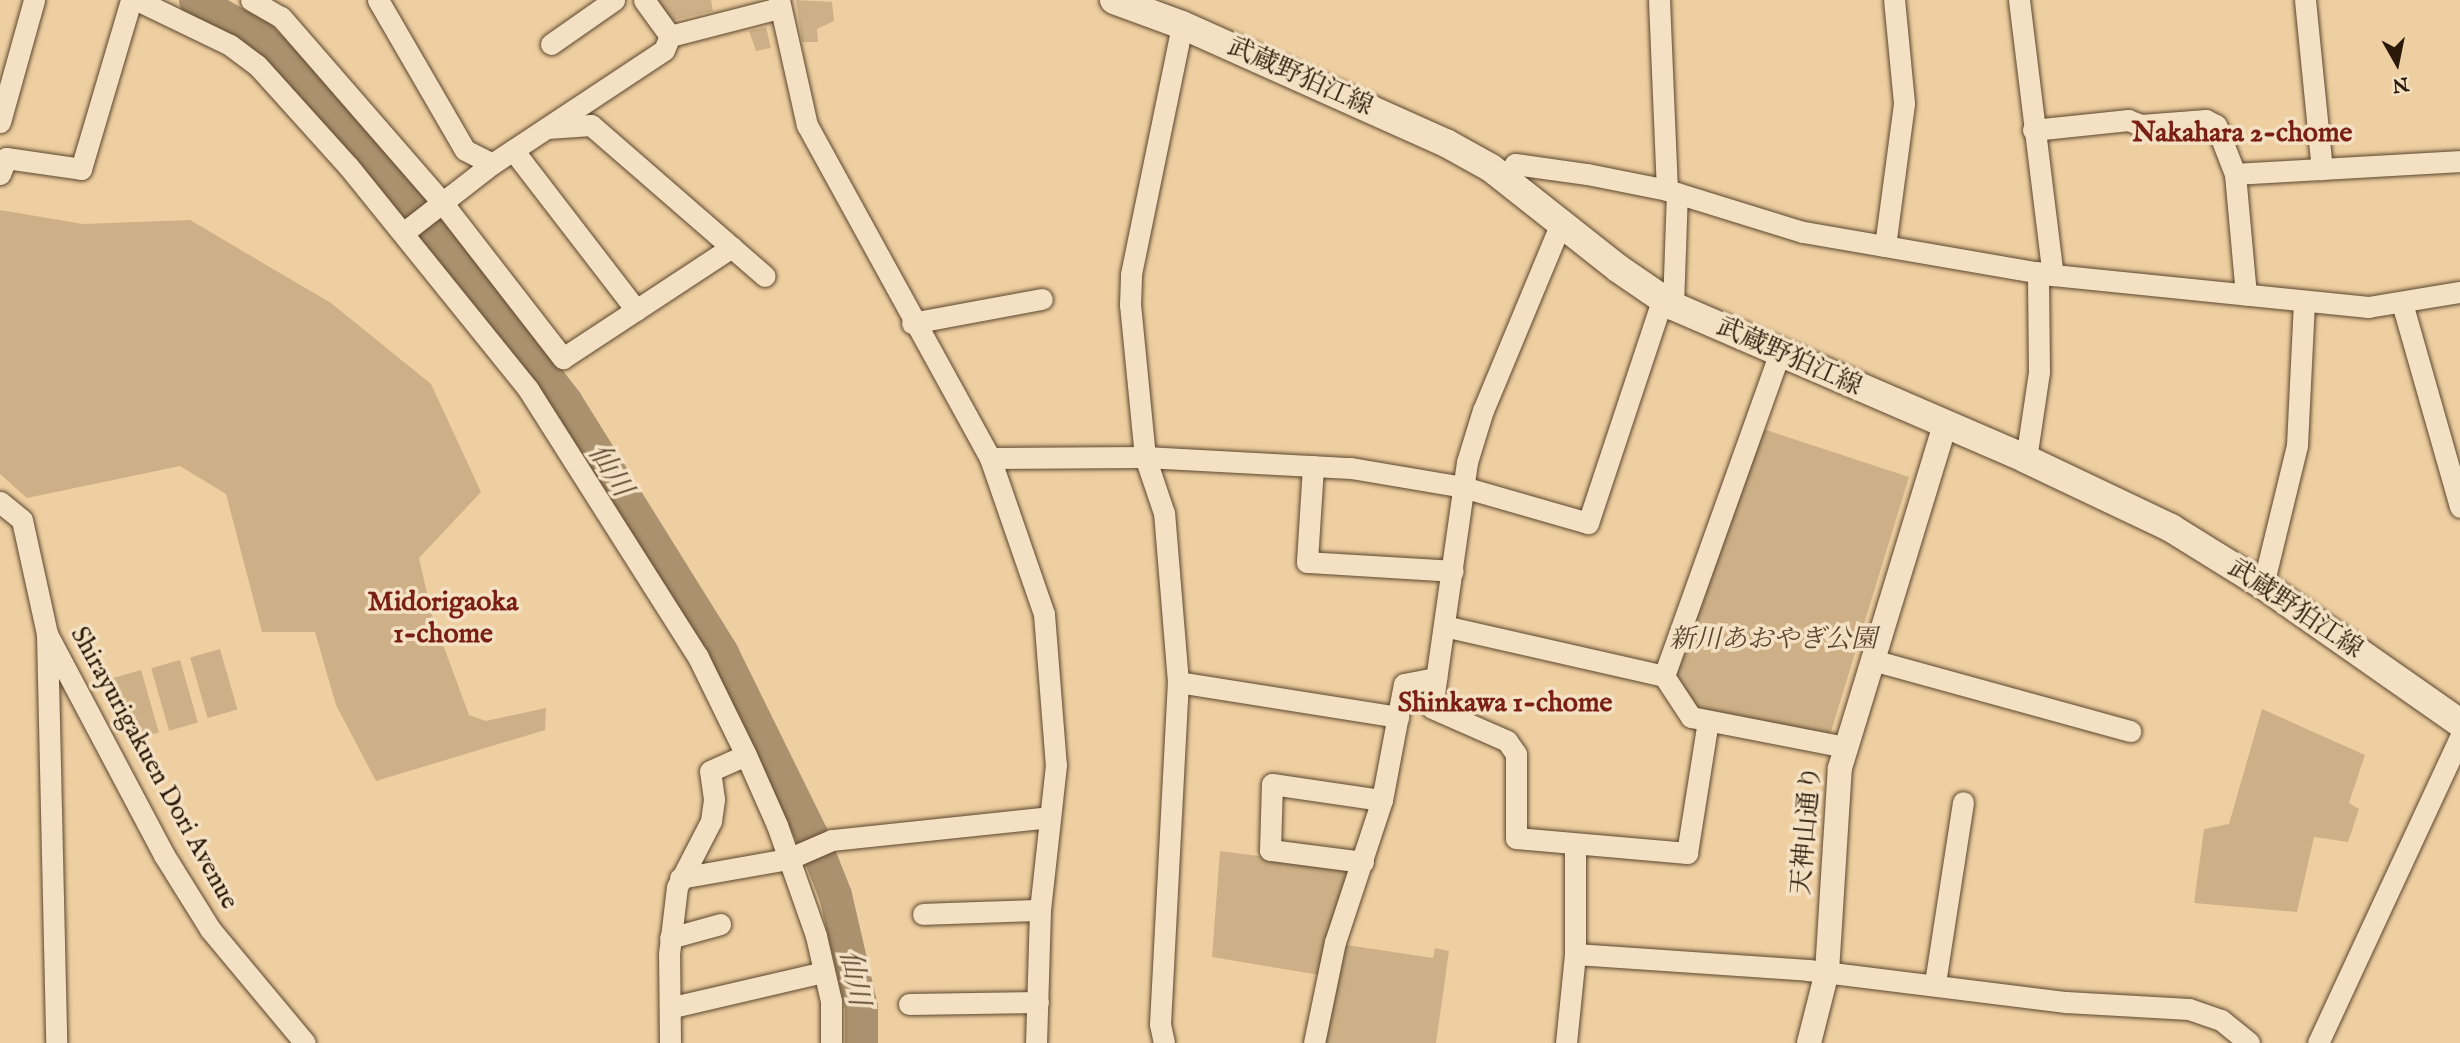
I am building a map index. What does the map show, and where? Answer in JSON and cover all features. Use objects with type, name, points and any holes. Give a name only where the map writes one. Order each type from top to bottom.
[{"type":"main road","name":"武蔵野狛江線","points":[[1114,0],[1182,25],[1411,126],[1506,180],[1668,303],[1779,355],[2026,459],[2171,528],[2263,585],[2460,723]]},
{"type":"street","points":[[0,122],[34,0]]},
{"type":"street","points":[[2,162],[80,169],[131,0]]},
{"type":"street","points":[[137,0],[230,45],[257,65],[408,229],[528,389],[698,657],[746,755],[793,857],[831,1001],[831,1043]]},
{"type":"street","points":[[251,0],[281,17],[563,358],[732,247]]},
{"type":"street","points":[[378,0],[466,150],[492,164]]},
{"type":"street","points":[[551,44],[614,0]]},
{"type":"street","points":[[644,0],[670,36]]},
{"type":"street","points":[[990,458],[1145,457],[1313,466],[1463,487],[1588,523],[1668,303],[1672,192],[1659,0]]},
{"type":"street","points":[[1885,246],[1904,103],[1894,0]]},
{"type":"street","points":[[2019,0],[2045,274],[2039,372],[2026,459]]},
{"type":"street","points":[[2305,0],[2322,169]]},
{"type":"street","points":[[670,36],[779,4],[807,125],[912,323],[990,458],[1044,614],[1056,765],[1040,911],[1035,1043]]},
{"type":"street","points":[[1164,1043],[1160,1024],[1178,682],[1164,513],[1145,457],[1130,305],[1131,274],[1182,25]]},
{"type":"street","points":[[408,229],[492,164],[664,50],[670,36]]},
{"type":"street","points":[[2033,130],[2128,120],[2141,125],[2206,120],[2216,125],[2235,174],[2246,295]]},
{"type":"street","points":[[545,128],[591,125],[765,276]]},
{"type":"street","points":[[513,150],[636,310]]},
{"type":"street","points":[[2235,174],[2460,162]]},
{"type":"street","points":[[1506,180],[1515,164],[1672,192],[1803,232],[2045,274],[2368,307],[2460,292]]},
{"type":"street","points":[[1561,223],[1483,410],[1463,487],[1432,708],[1507,741],[1516,754],[1516,838],[1686,853],[1708,721]]},
{"type":"street","points":[[912,323],[1042,299]]},
{"type":"street","points":[[2263,585],[2297,445],[2304,301]]},
{"type":"street","points":[[2402,303],[2460,507]]},
{"type":"street","points":[[1664,676],[1779,355]]},
{"type":"street","name":"天神山通り","points":[[1808,1043],[1827,972],[1836,796],[1845,747],[1945,424]]},
{"type":"street","points":[[1313,466],[1307,562],[1453,571]]},
{"type":"street","name":"Shirayurigakuen Dori Avenue","points":[[0,502],[17,512],[25,527],[47,634],[164,855],[210,929],[305,1043]]},
{"type":"street","points":[[1444,626],[1664,676],[1691,717],[1845,747]]},
{"type":"street","points":[[47,634],[56,1043]]},
{"type":"street","points":[[1872,660],[2130,732]]},
{"type":"street","points":[[1314,1043],[1325,977],[1382,800],[1404,684],[1436,678]]},
{"type":"street","points":[[1178,682],[1398,717]]},
{"type":"street","points":[[2318,1043],[2460,737]]},
{"type":"street","points":[[670,1043],[673,1007],[670,938],[680,878],[711,821],[714,799],[710,771],[746,755]]},
{"type":"street","points":[[1363,862],[1270,850],[1272,784],[1382,800]]},
{"type":"street","points":[[1935,983],[1963,802]]},
{"type":"street","points":[[680,878],[793,857],[828,842],[1050,817]]},
{"type":"street","points":[[1566,1043],[1566,1008],[1575,954],[1574,844]]},
{"type":"street","points":[[923,914],[1040,911]]},
{"type":"street","points":[[670,938],[720,923]]},
{"type":"street","points":[[1575,954],[1827,972],[1935,983],[2066,1002],[2189,1009],[2221,1020],[2249,1043]]},
{"type":"street","points":[[673,1007],[824,972]]},
{"type":"street","points":[[909,1004],[1038,1002]]},
{"type":"green space","points":[[655,0],[711,0],[713,11],[670,21]]},
{"type":"green space","points":[[796,0],[832,2],[834,21],[817,29],[818,42],[802,42]]},
{"type":"green space","points":[[766,27],[771,48],[756,51],[749,31]]},
{"type":"green space","points":[[0,210],[83,224],[190,220],[331,303],[431,384],[481,492],[419,558],[432,615],[469,715],[486,721],[546,708],[545,730],[376,781],[336,705],[315,632],[262,632],[226,494],[180,466],[27,498],[0,474]]},
{"type":"green space","name":"新川あおやぎ公園","points":[[1760,428],[1909,477],[1830,735],[1693,708],[1673,675]]},
{"type":"green space","points":[[220,649],[237,710],[208,718],[190,658]]},
{"type":"green space","points":[[180,660],[198,722],[169,731],[151,668]]},
{"type":"green space","points":[[141,670],[159,732],[130,741],[112,678]]},
{"type":"green space","points":[[2262,709],[2365,755],[2349,803],[2359,809],[2348,842],[2314,837],[2297,912],[2194,903],[2204,829],[2229,824]]},
{"type":"green space","points":[[1220,851],[1349,868],[1320,975],[1212,957]]},
{"type":"green space","points":[[1340,944],[1433,958],[1435,948],[1449,951],[1436,1043],[1318,1043]]},
{"type":"waterway","name":"仙川","points":[[195,0],[260,37],[315,91],[438,235],[566,402],[722,653],[811,834],[835,895],[861,1007],[861,1043]]},
{"type":"district","name":"Nakahara 2-chome","points":[[2242,134]]},
{"type":"district","name":"Midorigaoka 1-chome","points":[[443,619]]},
{"type":"district","name":"Shinkawa 1-chome","points":[[1505,704]]}]
